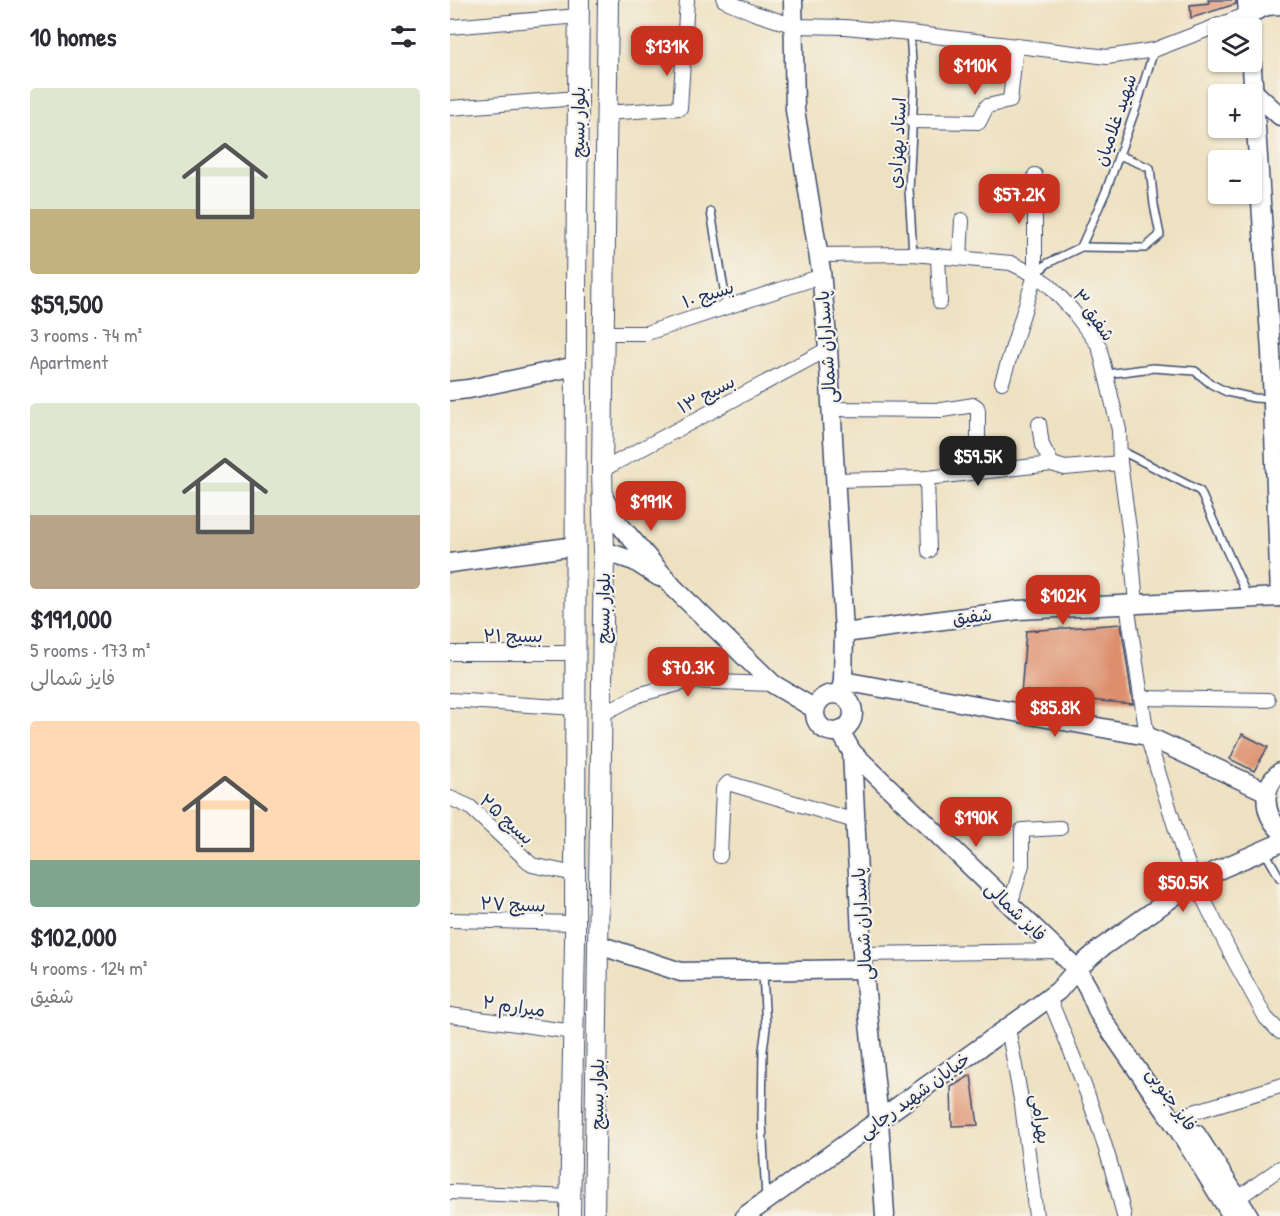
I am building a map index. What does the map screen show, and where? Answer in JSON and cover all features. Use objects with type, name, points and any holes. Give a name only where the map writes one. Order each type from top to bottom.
[{"type":"main road","name":"بلوار بسیج","points":[[594,1216],[604,551],[602,470],[608,0]]},
{"type":"main road","name":"پاسداران شمالی","points":[[794,0],[787,24],[795,110],[822,276],[828,349],[844,633],[841,688]]},
{"type":"main road","points":[[1248,14],[1267,6],[1280,5]]},
{"type":"main road","name":"بلوار بسیج","points":[[570,1207],[575,923],[579,8]]},
{"type":"main road","points":[[1262,99],[1280,116]]},
{"type":"main road","points":[[1258,138],[1274,308],[1280,597]]},
{"type":"main road","points":[[450,391],[576,366]]},
{"type":"main road","points":[[602,493],[618,523],[674,588],[772,684],[815,709]]},
{"type":"main road","points":[[450,563],[576,546],[604,551],[634,561],[674,588]]},
{"type":"main road","name":"شفیق","points":[[844,633],[1019,610],[1280,597]]},
{"type":"main road","points":[[841,688],[852,705],[852,720],[840,731],[824,730],[818,724],[815,709],[824,696],[841,688],[1147,736],[1267,792]]},
{"type":"main road","name":"پاسداران شمالی","points":[[840,731],[852,752],[863,962],[879,1120],[885,1216]]},
{"type":"main road","name":"فایز شمالی","points":[[852,752],[1077,969]]},
{"type":"main road","points":[[575,761],[601,762]]},
{"type":"main road","points":[[1280,772],[1267,792],[1268,812],[1273,823],[1280,830]]},
{"type":"main road","name":"خیابان شهید رجایی","points":[[745,1216],[1049,998],[1101,948],[1195,882],[1272,846]]},
{"type":"main road","points":[[599,945],[681,972],[763,970],[863,962]]},
{"type":"main road","name":"فایز جنوبی","points":[[1077,969],[1099,1014],[1178,1129],[1235,1207],[1249,1216]]},
{"type":"main road","name":"فایز جنوبی","points":[[1088,988],[1111,1013],[1184,1115],[1235,1207]]},
{"type":"street","points":[[605,113],[680,108],[687,0]]},
{"type":"street","points":[[724,0],[787,24],[910,33],[1107,57],[1154,50],[1248,14]]},
{"type":"street","points":[[450,27],[579,8]]},
{"type":"street","points":[[913,121],[979,122],[987,106],[1010,101],[1016,45]]},
{"type":"street","points":[[450,108],[578,98]]},
{"type":"street","points":[[1002,382],[1035,275],[1035,175]]},
{"type":"street","points":[[960,257],[962,220]]},
{"type":"street","name":"شفیق ۳","points":[[818,255],[913,254],[1011,263],[1049,285],[1072,310],[1099,346],[1119,430],[1130,536],[1131,604],[1147,736],[1182,849],[1195,882],[1266,1018],[1280,1032]]},
{"type":"street","points":[[938,256],[940,302]]},
{"type":"street","name":"بسیج ۱۰","points":[[603,333],[647,333],[822,276]]},
{"type":"street","name":"بسیج ۱۳","points":[[602,470],[828,349]]},
{"type":"street","points":[[831,409],[942,410],[974,405],[978,407],[978,471]]},
{"type":"street","points":[[1039,424],[1042,446],[1052,464]]},
{"type":"street","points":[[834,480],[927,478],[1052,464],[1065,468],[1120,457]]},
{"type":"street","points":[[927,478],[928,551]]},
{"type":"street","name":"بسیج ۲۱","points":[[450,653],[576,653]]},
{"type":"street","points":[[602,714],[641,694],[690,681],[772,684]]},
{"type":"street","points":[[1141,698],[1268,700]]},
{"type":"street","points":[[450,700],[576,708]]},
{"type":"street","points":[[720,856],[723,789],[728,783],[855,821]]},
{"type":"street","name":"بسیج ۲۵","points":[[450,798],[470,807],[532,865],[575,874]]},
{"type":"street","points":[[1010,905],[1022,865],[1022,830],[1060,828]]},
{"type":"street","name":"بسیج ۲۷","points":[[450,920],[575,923]]},
{"type":"street","points":[[863,962],[1058,951]]},
{"type":"street","points":[[1049,998],[1090,1099],[1114,1174],[1124,1216]]},
{"type":"street","name":"میرارم ۲","points":[[450,1015],[573,1032]]},
{"type":"street","name":"بهرامی","points":[[1008,1028],[1022,1105],[1036,1216]]},
{"type":"street","points":[[1184,1115],[1280,1086]]},
{"type":"street","points":[[1235,1207],[1280,1168]]},
{"type":"street","points":[[450,1192],[570,1207]]},
{"type":"lane","name":"استاد بهزادی","points":[[910,33],[914,90],[909,190],[913,254]]},
{"type":"lane","name":"شهید غلامیان","points":[[1081,247],[1103,200],[1154,50]]},
{"type":"lane","points":[[1035,275],[1048,263],[1081,247],[1145,249],[1160,235],[1150,168],[1119,154]]},
{"type":"lane","points":[[711,212],[727,307]]},
{"type":"lane","points":[[1106,374],[1154,368],[1195,371],[1211,384],[1227,392],[1254,398],[1276,408]]},
{"type":"lane","points":[[1120,457],[1200,491],[1248,600]]},
{"type":"lane","points":[[1272,846],[1280,878]]},
{"type":"lane","points":[[763,970],[766,1028],[763,1050],[762,1122],[766,1201]]},
{"type":"building","points":[[1208,0],[1236,0],[1236,4],[1191,18],[1190,5],[1209,3]]},
{"type":"building","points":[[1121,624],[1133,704],[1021,694],[1026,631]]},
{"type":"building","points":[[1242,734],[1268,747],[1254,771],[1230,759]]},
{"type":"building","points":[[971,1075],[978,1125],[952,1126],[951,1087]]}]
